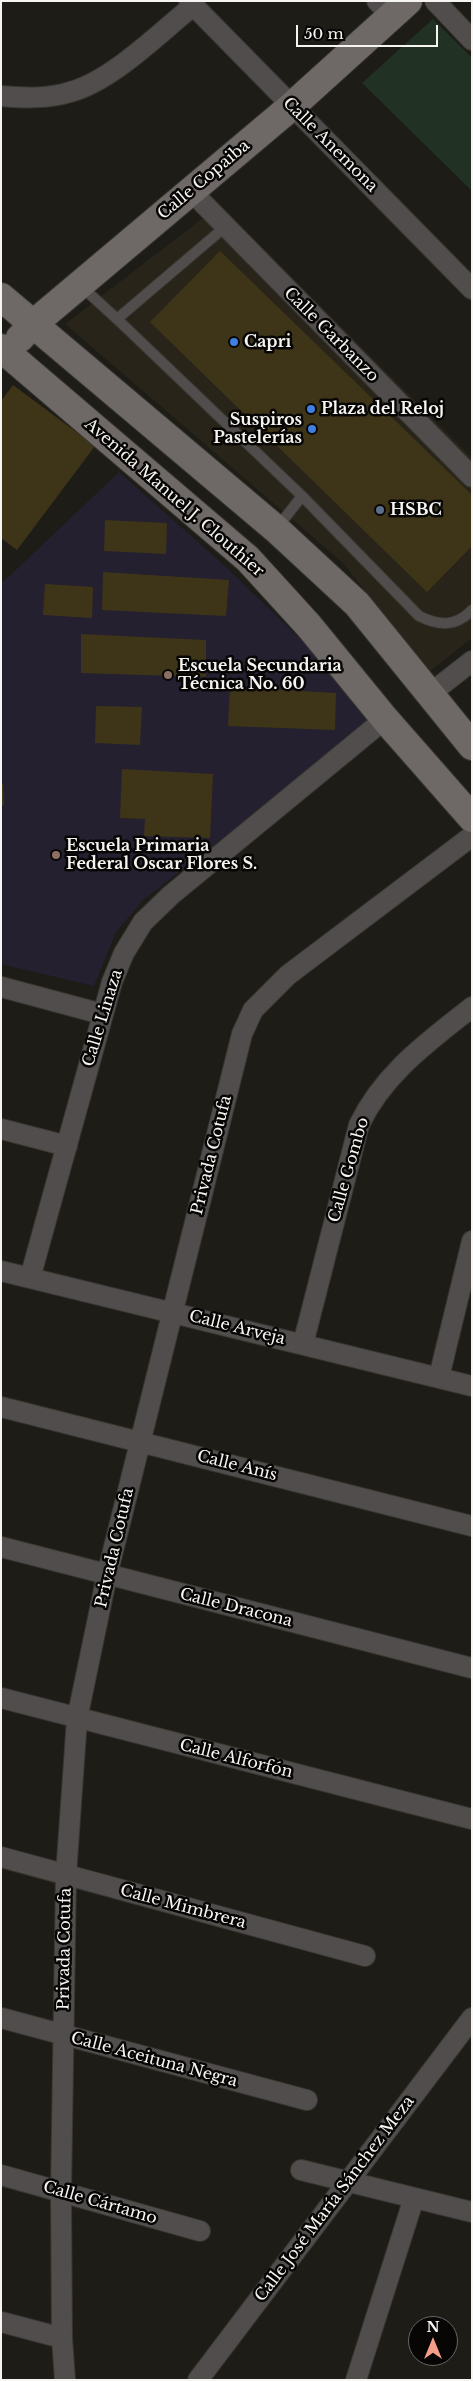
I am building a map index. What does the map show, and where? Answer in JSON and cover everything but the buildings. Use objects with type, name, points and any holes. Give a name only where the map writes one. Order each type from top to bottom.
[{"type":"main road","name":"Calle Copaiba","points":[[3,354],[32,324],[292,106],[393,7]]},
{"type":"main road","points":[[1,297],[276,529],[357,604],[472,746]]},
{"type":"main road","name":"Avenida Manuel J. Clouthier","points":[[3,354],[248,559],[309,626],[385,719],[472,818]]},
{"type":"main road","points":[[248,559],[276,529]]},
{"type":"street","points":[[435,1],[472,40]]},
{"type":"street","points":[[1,96],[27,99],[71,92],[104,78],[191,4]]},
{"type":"street","name":"Calle Anemona","points":[[191,4],[472,289]]},
{"type":"street","name":"Calle Garbanzo","points":[[191,191],[472,477]]},
{"type":"street","points":[[431,693],[472,661]]},
{"type":"street","name":"Calle Linaza","points":[[30,1278],[112,982],[124,953],[143,922],[171,896],[385,719]]},
{"type":"street","name":"Privada Cotufa","points":[[65,2380],[62,2338],[62,2192],[66,1875],[77,1719],[108,1575],[140,1442],[242,1034],[253,1010],[288,975],[472,836]]},
{"type":"street","points":[[1,987],[102,1014]]},
{"type":"street","name":"Calle Gombo","points":[[303,1344],[358,1125],[369,1104],[386,1081],[407,1059],[472,1007]]},
{"type":"street","points":[[1,1130],[67,1146]]},
{"type":"street","points":[[438,1377],[472,1241]]},
{"type":"street","name":"Calle Arveja","points":[[1,1271],[472,1386]]},
{"type":"street","name":"Calle Anís","points":[[1,1407],[472,1526]]},
{"type":"street","name":"Calle Dracona","points":[[1,1547],[472,1668]]},
{"type":"street","name":"Calle Alforfón","points":[[1,1698],[472,1819]]},
{"type":"street","name":"Calle Mimbrera","points":[[1,1857],[365,1956]]},
{"type":"street","name":"Calle Aceituna Negra","points":[[1,2018],[307,2100]]},
{"type":"street","name":"Calle José María Sánchez Meza","points":[[198,2380],[472,2018]]},
{"type":"street","points":[[301,2170],[472,2212]]},
{"type":"street","name":"Calle Cártamo","points":[[1,2175],[200,2231]]},
{"type":"street","points":[[356,2380],[414,2198]]},
{"type":"street","points":[[1,2322],[62,2338]]},
{"type":"lane","points":[[117,320],[225,227]]},
{"type":"lane","points":[[80,284],[302,496],[419,616],[432,622],[447,624],[464,618],[472,610]]},
{"type":"lane","points":[[276,529],[302,496]]},
{"type":"shaded area","points":[[220,205],[472,458],[472,638],[429,672],[343,563],[65,324]]},
{"type":"shaded area","name":"Escuela Secundaria Técnica No. 60","points":[[119,472],[225,566],[323,661],[374,721],[143,900],[116,932],[94,986],[1,964],[1,584]]},
{"type":"green space","points":[[433,19],[472,58],[472,191],[362,83]]},
{"type":"place","name":"Capri","points":[[234,342]]},
{"type":"place","name":"Plaza del Reloj","points":[[311,409]]},
{"type":"place","name":"Suspiros Pastelerías","points":[[312,429]]},
{"type":"place","name":"HSBC","points":[[380,510]]},
{"type":"place","name":"Escuela Secundaria Técnica No. 60","points":[[168,675]]},
{"type":"place","name":"Escuela Primaria Federal Oscar Flores S.","points":[[56,855]]}]
